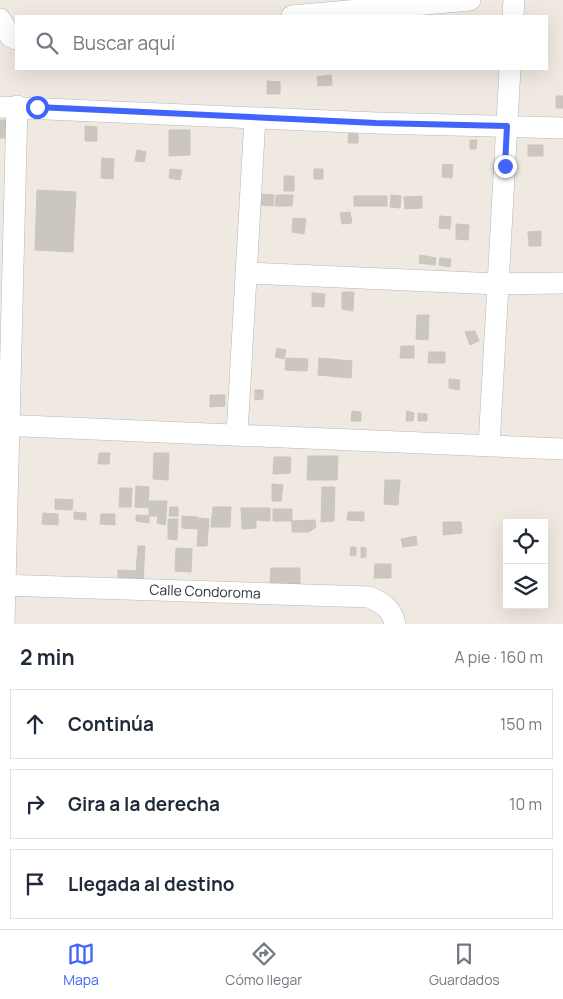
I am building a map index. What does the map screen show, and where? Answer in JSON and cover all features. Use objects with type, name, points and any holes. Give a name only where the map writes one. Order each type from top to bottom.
[{"type":"street","points":[[303,15],[470,0]]},
{"type":"street","points":[[513,15],[514,0]]},
{"type":"street","points":[[0,19],[10,36],[15,38]]},
{"type":"street","points":[[489,446],[510,70]]},
{"type":"street","points":[[4,624],[2,585],[9,106],[376,123],[563,128]]},
{"type":"street","points":[[237,434],[255,118]]},
{"type":"street","points":[[246,273],[498,284],[563,283]]},
{"type":"street","points":[[4,426],[237,434],[563,449]]},
{"type":"street","name":"Calle Condoroma","points":[[2,585],[369,597],[387,607],[394,617],[395,624]]},
{"type":"building","points":[[331,75],[332,85],[318,86],[317,77]]},
{"type":"building","points":[[267,81],[280,82],[280,94],[267,94]]},
{"type":"building","points":[[556,96],[563,96],[563,108],[556,108]]},
{"type":"building","points":[[0,120],[9,120],[9,138],[0,138]]},
{"type":"building","points":[[85,126],[97,127],[97,141],[85,141]]},
{"type":"building","points":[[169,130],[190,130],[190,155],[169,156]]},
{"type":"building","points":[[349,133],[358,134],[358,143],[348,143]]},
{"type":"building","points":[[470,140],[477,140],[476,149],[470,149]]},
{"type":"building","points":[[528,145],[543,145],[543,156],[528,156]]},
{"type":"building","points":[[137,150],[146,152],[144,162],[135,161]]},
{"type":"building","points":[[102,158],[114,159],[113,179],[101,178]]},
{"type":"building","points":[[443,164],[453,165],[452,178],[442,177]]},
{"type":"building","points":[[170,169],[182,170],[180,180],[169,178]]},
{"type":"building","points":[[314,169],[323,169],[323,179],[314,179]]},
{"type":"building","points":[[284,176],[294,176],[294,191],[284,191]]},
{"type":"building","points":[[37,190],[76,192],[73,252],[35,250]]},
{"type":"building","points":[[262,194],[274,195],[273,206],[261,205]]},
{"type":"building","points":[[276,195],[293,195],[292,206],[275,206]]},
{"type":"building","points":[[391,195],[401,196],[400,208],[390,207]]},
{"type":"building","points":[[354,196],[387,196],[387,206],[354,206]]},
{"type":"building","points":[[422,196],[422,208],[405,209],[404,197]]},
{"type":"building","points":[[350,212],[352,223],[342,224],[340,213]]},
{"type":"building","points":[[440,216],[451,217],[450,229],[439,228]]},
{"type":"building","points":[[293,218],[306,219],[304,234],[292,232]]},
{"type":"building","points":[[456,224],[469,225],[468,240],[456,239]]},
{"type":"building","points":[[541,231],[541,246],[529,246],[528,232]]},
{"type":"building","points":[[420,255],[436,258],[435,265],[419,263]]},
{"type":"building","points":[[440,258],[451,259],[450,267],[439,265]]},
{"type":"building","points":[[342,292],[354,292],[353,311],[342,309]]},
{"type":"building","points":[[312,293],[325,294],[324,307],[312,306]]},
{"type":"building","points":[[417,315],[429,315],[428,340],[416,339]]},
{"type":"building","points":[[475,331],[479,341],[470,345],[465,332]]},
{"type":"building","points":[[401,346],[414,346],[414,358],[400,358]]},
{"type":"building","points":[[277,348],[286,350],[284,359],[275,357]]},
{"type":"building","points":[[429,352],[445,352],[445,363],[428,363]]},
{"type":"building","points":[[286,358],[308,359],[307,371],[285,370]]},
{"type":"building","points":[[319,358],[352,361],[351,378],[318,375]]},
{"type":"building","points":[[449,379],[460,380],[459,390],[449,388]]},
{"type":"building","points":[[255,390],[263,390],[263,399],[255,400]]},
{"type":"building","points":[[210,395],[225,395],[225,406],[210,407]]},
{"type":"building","points":[[352,411],[361,412],[361,421],[351,421]]},
{"type":"building","points":[[407,411],[414,413],[413,421],[406,421]]},
{"type":"building","points":[[418,413],[427,414],[427,421],[418,421]]},
{"type":"building","points":[[99,453],[110,453],[109,464],[98,464]]},
{"type":"building","points":[[154,453],[169,453],[168,480],[153,479]]},
{"type":"building","points":[[308,456],[338,456],[337,480],[307,480]]},
{"type":"building","points":[[274,457],[291,457],[290,473],[273,474]]},
{"type":"building","points":[[385,480],[400,480],[398,505],[384,504]]},
{"type":"building","points":[[272,484],[283,485],[281,501],[272,501]]},
{"type":"building","points":[[136,486],[149,487],[148,508],[135,507]]},
{"type":"building","points":[[322,487],[335,487],[334,521],[321,522]]},
{"type":"building","points":[[120,488],[132,488],[131,507],[119,507]]},
{"type":"building","points":[[55,499],[73,500],[72,510],[55,509]]},
{"type":"building","points":[[149,501],[167,501],[166,516],[149,516]]},
{"type":"building","points":[[170,507],[178,507],[178,516],[169,516]]},
{"type":"building","points":[[213,507],[231,507],[230,527],[211,527]]},
{"type":"building","points":[[241,508],[270,508],[270,521],[256,520],[256,528],[242,529]]},
{"type":"building","points":[[273,509],[292,509],[292,521],[273,521]]},
{"type":"building","points":[[74,512],[86,513],[86,520],[74,519]]},
{"type":"building","points":[[348,512],[364,512],[364,521],[347,520]]},
{"type":"building","points":[[43,513],[58,514],[58,525],[42,524]]},
{"type":"building","points":[[101,514],[115,514],[115,525],[100,524]]},
{"type":"building","points":[[136,515],[149,516],[149,523],[136,521]]},
{"type":"building","points":[[158,516],[166,516],[165,525],[157,523]]},
{"type":"building","points":[[182,516],[198,517],[198,529],[182,528]]},
{"type":"building","points":[[199,518],[209,519],[207,546],[197,546]]},
{"type":"building","points":[[168,519],[178,519],[177,540],[168,539]]},
{"type":"building","points":[[315,520],[316,527],[309,532],[292,532],[292,521]]},
{"type":"building","points":[[443,522],[461,522],[462,533],[443,535]]},
{"type":"building","points":[[416,536],[417,545],[403,547],[401,539]]},
{"type":"building","points":[[138,546],[145,546],[143,583],[118,582],[118,570],[136,571]]},
{"type":"building","points":[[351,547],[356,547],[356,555],[350,556]]},
{"type":"building","points":[[361,547],[366,548],[366,557],[361,558]]},
{"type":"building","points":[[176,548],[192,549],[191,572],[175,571]]},
{"type":"building","points":[[375,564],[391,564],[391,578],[374,578]]},
{"type":"building","points":[[271,568],[300,568],[300,584],[270,584]]},
{"type":"route","points":[[37,107],[376,123],[507,126],[505,166]]}]
